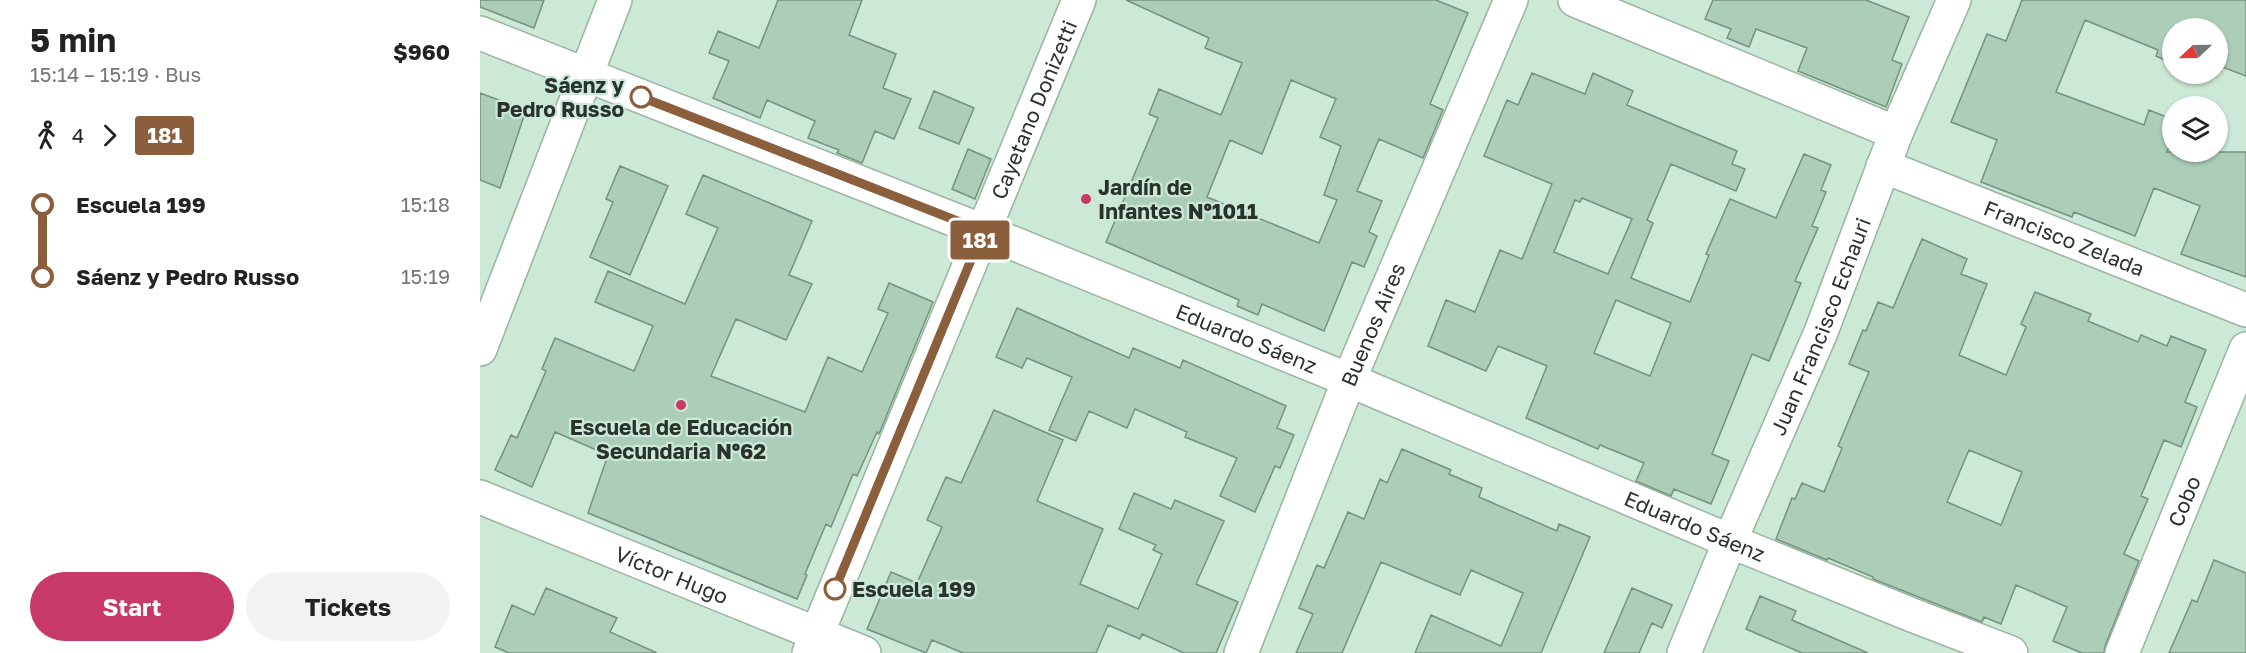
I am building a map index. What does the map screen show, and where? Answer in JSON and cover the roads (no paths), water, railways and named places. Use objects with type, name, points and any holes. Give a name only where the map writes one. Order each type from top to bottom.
[{"type":"street","points":[[480,349],[615,0]]},
{"type":"street","name":"Cayetano Donizetti","points":[[813,643],[1079,0]]},
{"type":"street","name":"Buenos Aires","points":[[1241,653],[1349,380],[1511,0]]},
{"type":"street","points":[[1575,0],[1896,133]]},
{"type":"street","name":"Juan Francisco Echauri","points":[[1684,653],[1821,332],[1896,133],[1954,0]]},
{"type":"street","name":"Eduardo Sáenz","points":[[480,33],[983,231],[1349,380],[1730,541],[2011,653]]},
{"type":"street","name":"Francisco Zelada","points":[[1883,166],[2246,310]]},
{"type":"street","name":"Cobo","points":[[2122,653],[2246,349]]},
{"type":"street","name":"Víctor Hugo","points":[[480,497],[813,643],[864,653]]},
{"type":"place","name":"Sáenz y Pedro Russo","points":[[641,97]]},
{"type":"place","name":"Jardín de Infantes Nº1011","points":[[1086,199]]},
{"type":"place","name":"Escuela de Educación Secundaria Nº62","points":[[681,405]]},
{"type":"place","name":"Escuela 199","points":[[835,589]]}]
